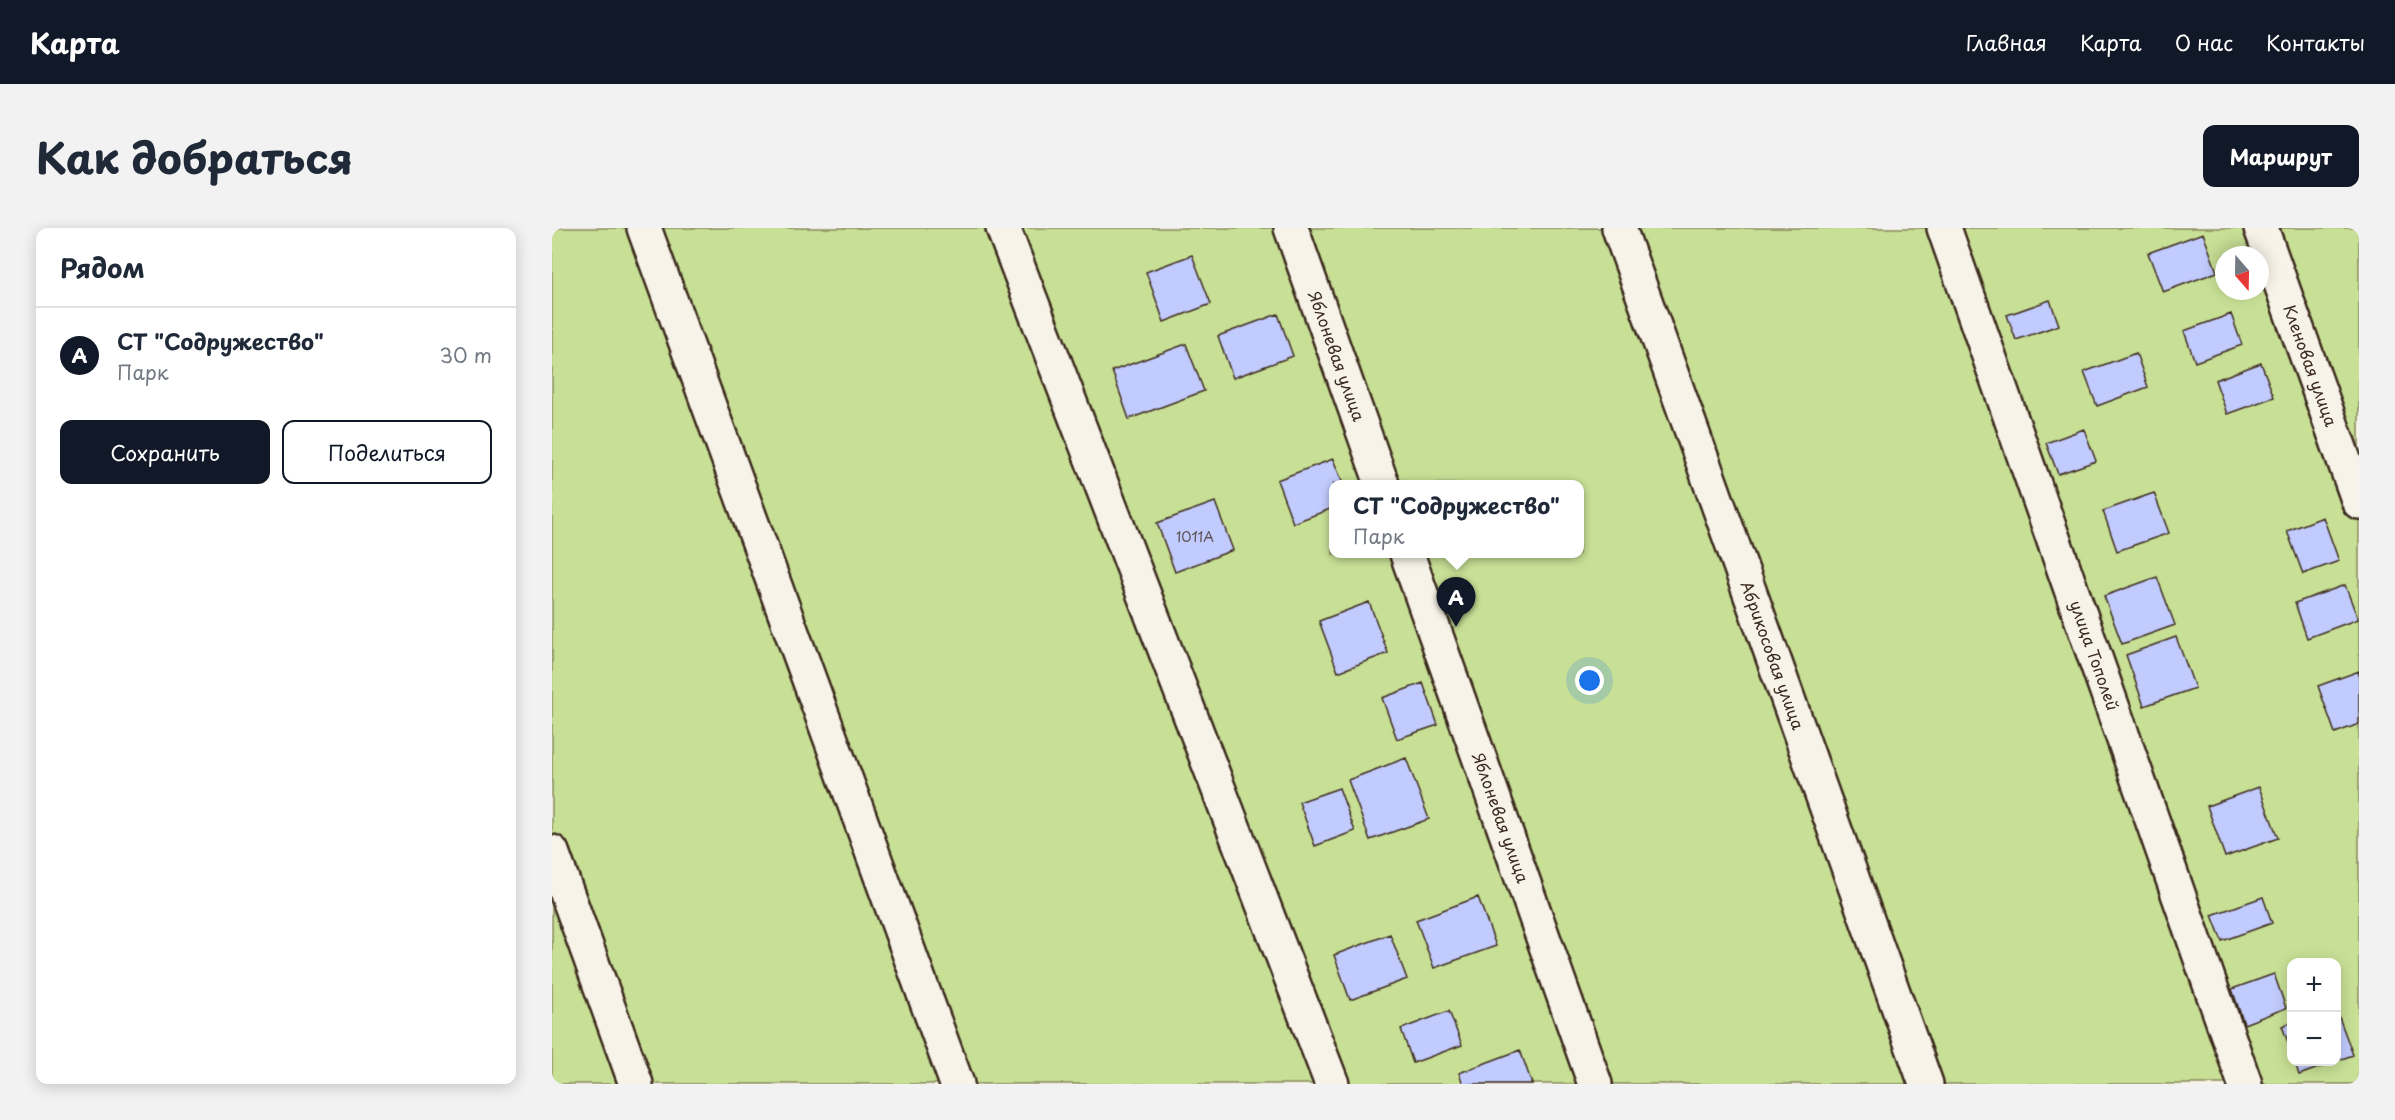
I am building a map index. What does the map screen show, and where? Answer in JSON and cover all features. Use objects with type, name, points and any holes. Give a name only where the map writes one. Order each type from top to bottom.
[{"type":"lane","points":[[644,228],[957,1084]]},
{"type":"lane","points":[[1003,228],[1332,1084]]},
{"type":"lane","name":"Яблоневая улица","points":[[1291,228],[1381,480]]},
{"type":"lane","name":"Абрикосовая улица","points":[[1619,228],[1926,1084]]},
{"type":"lane","name":"улица Тополей","points":[[1944,228],[2245,1084]]},
{"type":"lane","name":"Кленовая улица","points":[[2261,228],[2359,502]]},
{"type":"lane","name":"Яблоневая улица","points":[[1408,558],[1595,1084]]},
{"type":"lane","points":[[552,852],[636,1084]]},
{"type":"green space","points":[[552,228],[2359,228],[2359,1084],[552,1084]]},
{"type":"building","points":[[2203,233],[2215,266],[2215,273],[2163,292],[2148,253]]},
{"type":"building","points":[[1192,255],[1211,304],[1164,322],[1146,272]]},
{"type":"building","points":[[2050,300],[2059,325],[2016,340],[2007,315]]},
{"type":"building","points":[[1278,314],[1293,356],[1233,378],[1218,336]]},
{"type":"building","points":[[2231,314],[2242,345],[2195,362],[2184,331]]},
{"type":"building","points":[[1186,344],[1204,391],[1129,419],[1112,371]]},
{"type":"building","points":[[2136,353],[2148,387],[2097,406],[2084,372]]},
{"type":"building","points":[[2261,363],[2274,397],[2227,414],[2215,380]]},
{"type":"building","points":[[2084,429],[2096,461],[2058,474],[2046,443]]},
{"type":"building","points":[[1333,459],[1341,480],[1329,480],[1329,510],[1293,523],[1277,480]]},
{"type":"building","points":[[2154,493],[2169,533],[2117,551],[2103,511]]},
{"type":"building","points":[[1215,502],[1233,550],[1175,572],[1157,523]]},
{"type":"building","points":[[2323,517],[2339,561],[2303,574],[2287,531]]},
{"type":"building","points":[[2157,577],[2175,625],[2122,644],[2104,596]]},
{"type":"building","points":[[2345,585],[2358,619],[2307,638],[2295,603]]},
{"type":"building","points":[[1369,602],[1388,653],[1338,672],[1319,621]]},
{"type":"building","points":[[2176,637],[2195,688],[2144,706],[2126,655]]},
{"type":"building","points":[[2359,671],[2359,724],[2335,733],[2318,686]]},
{"type":"building","points":[[1423,683],[1438,725],[1397,739],[1382,698]]},
{"type":"building","points":[[1406,758],[1429,819],[1370,840],[1348,780]]},
{"type":"building","points":[[2259,787],[2278,838],[2225,857],[2207,806]]},
{"type":"building","points":[[1339,788],[1355,831],[1315,846],[1299,802]]},
{"type":"building","points":[[1478,897],[1496,946],[1434,968],[1416,920]]},
{"type":"building","points":[[2263,897],[2272,923],[2222,941],[2212,915]]},
{"type":"building","points":[[1390,934],[1407,979],[1350,1000],[1334,955]]},
{"type":"building","points":[[2274,974],[2286,1008],[2244,1024],[2232,989]]},
{"type":"building","points":[[1449,1011],[1462,1045],[1413,1063],[1401,1029]]},
{"type":"building","points":[[2341,1023],[2353,1055],[2341,1059]]},
{"type":"building","points":[[2287,1024],[2287,1040],[2282,1026]]},
{"type":"building","points":[[1520,1050],[1532,1084],[1463,1084],[1459,1073]]},
{"type":"building","points":[[2296,1066],[2324,1066],[2299,1075]]},
{"type":"place","name":"СТ \"Содружество\"","points":[[1456,627]]}]
